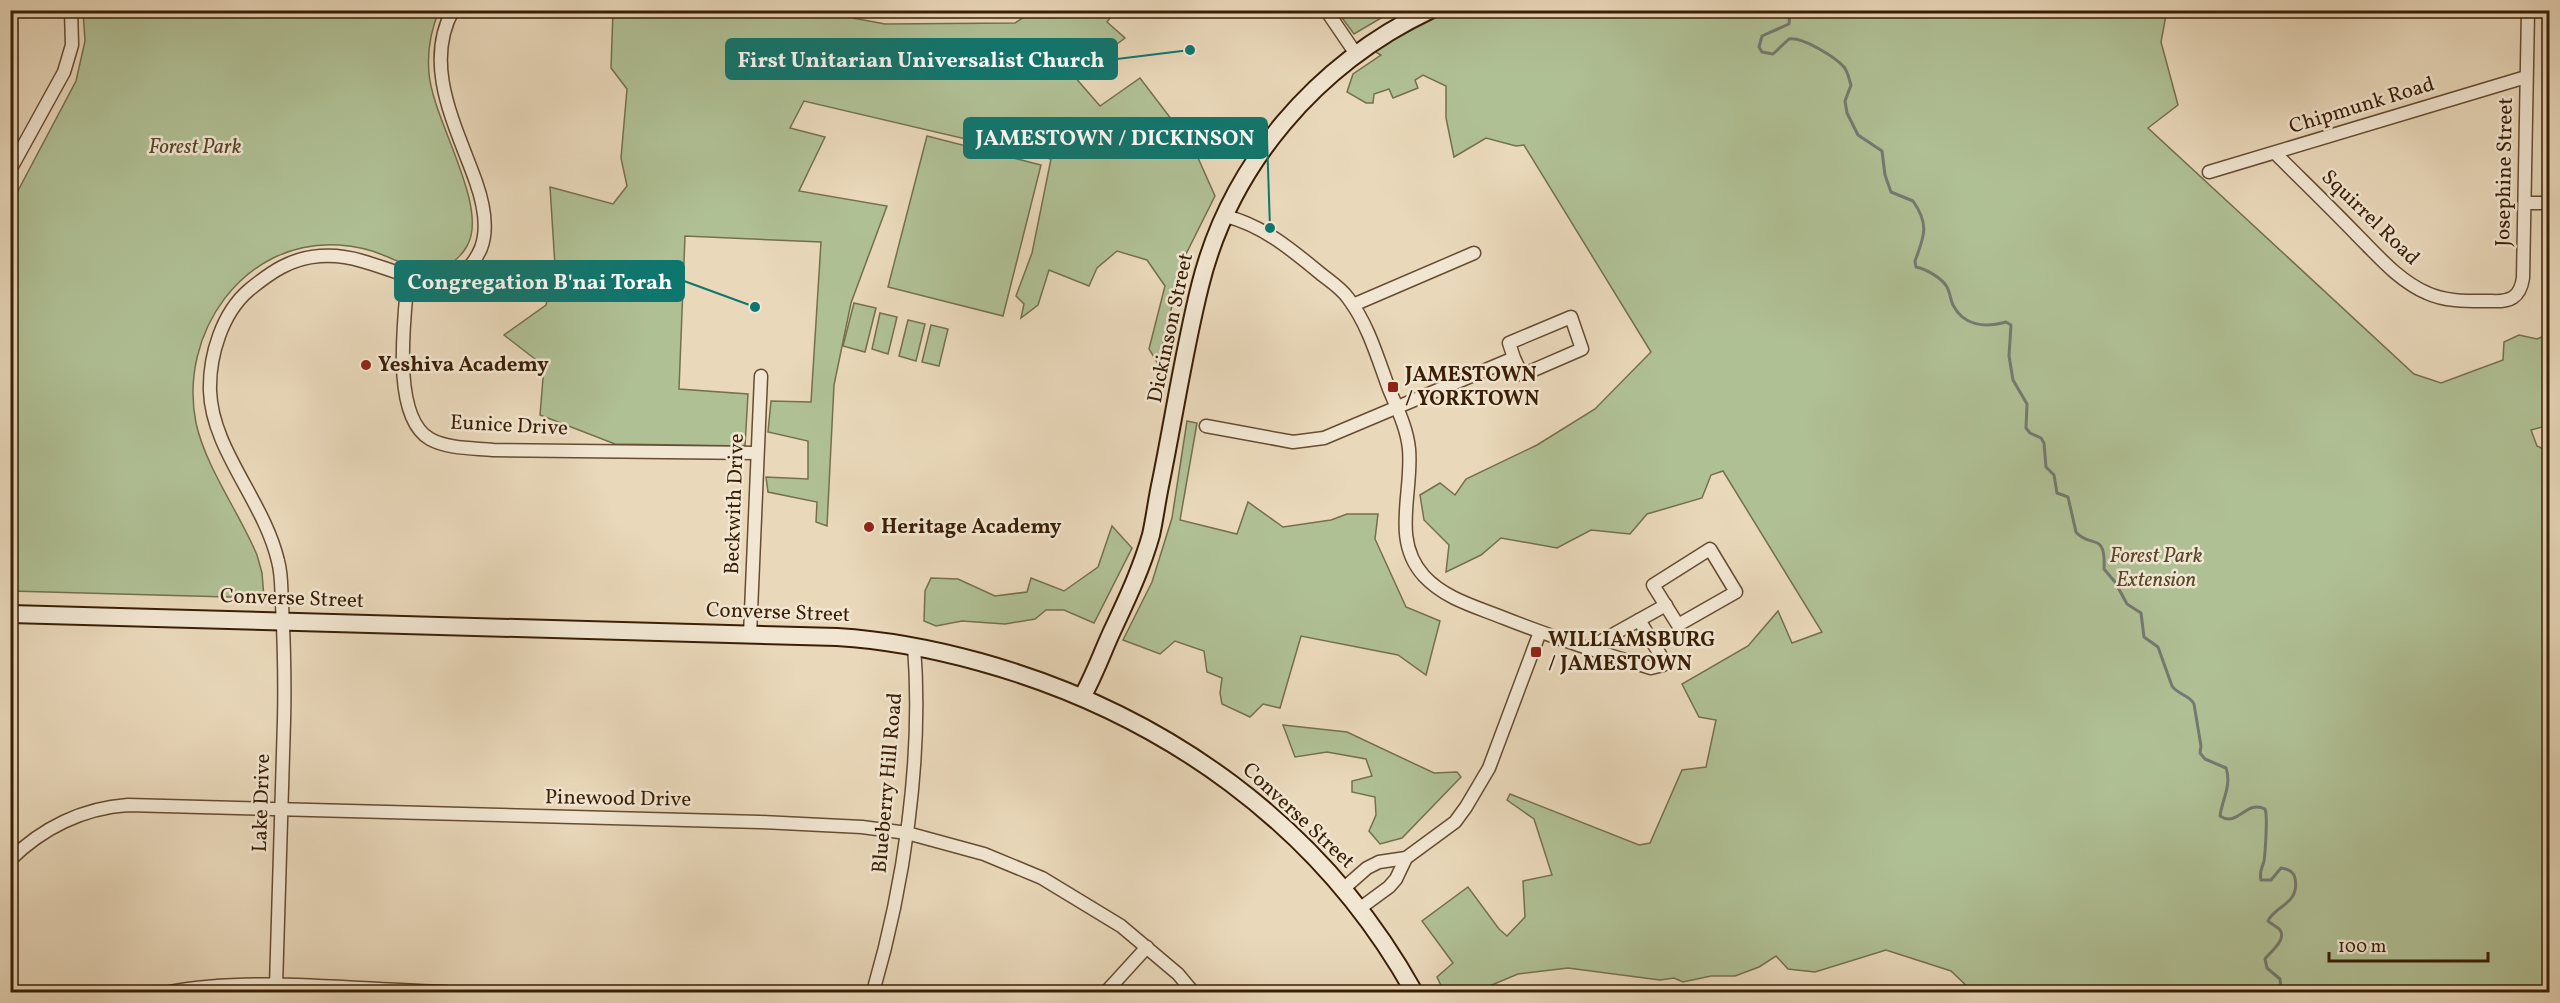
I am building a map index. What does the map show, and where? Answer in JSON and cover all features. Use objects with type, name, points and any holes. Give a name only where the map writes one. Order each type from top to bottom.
[{"type":"main road","name":"Dickinson Street","points":[[1082,697],[1126,604],[1148,544],[1200,287],[1225,216],[1246,174],[1275,132],[1324,79],[1356,54],[1396,28],[1430,10]]},
{"type":"main road","name":"Converse Street","points":[[10,614],[852,638],[914,646],[1006,669],[1054,685],[1156,732],[1222,775],[1276,819],[1343,889],[1389,951],[1414,993]]},
{"type":"street","points":[[10,170],[64,72],[72,45],[71,10]]},
{"type":"street","name":"Lake Drive","points":[[276,986],[286,648],[280,571],[273,544],[254,499],[222,441],[212,412],[210,373],[214,350],[224,326],[240,300],[285,264],[318,256],[343,257],[435,282],[456,275],[476,257],[484,235],[480,193],[448,105],[441,67],[442,37],[453,10]]},
{"type":"street","points":[[1326,10],[1356,54]]},
{"type":"street","name":"Josephine Street","points":[[2482,301],[2511,299],[2521,290],[2528,11]]},
{"type":"street","name":"Chipmunk Road","points":[[2209,172],[2526,77]]},
{"type":"street","name":"Squirrel Road","points":[[2275,153],[2392,270],[2435,296],[2482,301]]},
{"type":"street","points":[[2525,202],[2550,203]]},
{"type":"street","points":[[1225,216],[1242,220],[1272,236],[1341,291],[1353,305],[1370,338],[1409,445],[1410,469],[1405,526],[1407,545],[1418,568],[1429,581],[1453,598],[1587,649],[1651,668],[1663,665],[1662,656],[1640,620]]},
{"type":"street","points":[[1353,305],[1474,253]]},
{"type":"street","name":"Eunice Drive","points":[[408,276],[405,392],[410,414],[430,439],[454,446],[494,450],[757,453]]},
{"type":"street","points":[[1571,317],[1582,349],[1521,375],[1514,358],[1509,343],[1571,317]]},
{"type":"street","points":[[1206,426],[1293,442],[1324,438],[1514,358]]},
{"type":"street","name":"Beckwith Drive","points":[[750,635],[761,376]]},
{"type":"street","points":[[1710,549],[1736,592],[1678,625],[1666,605],[1653,585],[1710,549]]},
{"type":"street","points":[[1587,649],[1666,605]]},
{"type":"street","points":[[1343,889],[1366,868],[1379,862],[1406,858],[1455,822],[1481,785],[1540,632]]},
{"type":"street","name":"Blueberry Hill Road","points":[[873,993],[890,928],[907,832],[915,729],[914,646]]},
{"type":"street","name":"Pinewood Drive","points":[[10,860],[28,843],[75,817],[100,809],[128,805],[759,822],[862,827],[907,832],[984,854],[1030,872],[1100,912],[1147,947],[1178,974],[1193,993]]},
{"type":"street","points":[[1359,909],[1389,887],[1396,879],[1406,858]]},
{"type":"street","points":[[1106,993],[1147,947]]},
{"type":"street","points":[[169,993],[207,987],[276,986],[446,993]]},
{"type":"green space","name":"Forest Park","points":[[83,11],[439,11],[430,41],[429,73],[432,92],[466,186],[471,209],[472,229],[464,251],[447,265],[436,269],[411,267],[367,249],[339,245],[305,247],[274,258],[247,275],[225,298],[208,326],[197,357],[193,390],[196,423],[207,457],[257,555],[262,573],[264,598],[11,591],[11,204],[76,81],[85,41]]},
{"type":"green space","points":[[613,11],[848,11],[853,18],[885,24],[1015,23],[1033,11],[1115,11],[1107,22],[1125,38],[1074,76],[1100,106],[1140,78],[1194,149],[1215,196],[1183,260],[1158,364],[1149,349],[1165,286],[1147,260],[1117,251],[1097,268],[1089,286],[1049,270],[1038,305],[1021,318],[1024,304],[1016,296],[1032,253],[1051,159],[804,101],[790,128],[825,137],[799,191],[887,206],[851,303],[834,385],[827,526],[816,522],[817,502],[768,492],[766,477],[808,479],[808,441],[768,432],[771,401],[811,402],[821,242],[685,236],[679,389],[748,394],[745,446],[615,444],[540,415],[544,366],[504,335],[546,305],[555,266],[550,187],[613,204],[627,186],[621,158],[627,89],[611,68]]},
{"type":"green space","points":[[1337,11],[1393,11],[1354,34]]},
{"type":"green space","name":"Forest Park Extension","points":[[1449,11],[2288,11],[2166,15],[2161,42],[2178,105],[2148,128],[2414,374],[2441,383],[2503,360],[2504,342],[2519,335],[2537,339],[2549,334],[2549,425],[2531,430],[2537,446],[2550,452],[2549,992],[1973,992],[1951,971],[1886,950],[1815,972],[1788,969],[1776,956],[1759,967],[1735,976],[1711,976],[1683,982],[1674,978],[1660,980],[1568,968],[1518,974],[1475,992],[1444,992],[1437,977],[1453,963],[1422,921],[1468,887],[1499,929],[1507,936],[1525,917],[1523,881],[1552,875],[1534,819],[1507,800],[1510,794],[1639,845],[1650,843],[1682,770],[1706,767],[1716,720],[1699,717],[1682,684],[1748,646],[1778,611],[1792,643],[1822,632],[1723,471],[1711,475],[1702,498],[1647,514],[1630,534],[1591,530],[1557,548],[1501,538],[1481,555],[1446,572],[1449,545],[1424,520],[1420,495],[1440,483],[1455,495],[1466,479],[1537,445],[1595,409],[1651,352],[1524,145],[1516,146],[1486,138],[1454,157],[1446,118],[1446,86],[1423,75],[1415,80],[1418,88],[1393,98],[1389,89],[1374,94],[1373,103],[1366,103],[1347,92],[1353,74],[1381,55],[1372,50]]},
{"type":"green space","points":[[927,136],[1041,165],[1003,316],[888,287]]},
{"type":"green space","points":[[854,303],[876,308],[865,352],[843,346]]},
{"type":"green space","points":[[880,313],[897,317],[888,354],[872,349]]},
{"type":"green space","points":[[908,320],[925,324],[916,361],[899,356]]},
{"type":"green space","points":[[931,325],[948,329],[939,366],[922,362]]},
{"type":"green space","points":[[1187,421],[1197,423],[1180,520],[1237,534],[1248,502],[1283,527],[1331,520],[1347,514],[1378,514],[1375,539],[1406,607],[1440,621],[1426,675],[1398,655],[1301,636],[1280,708],[1263,704],[1250,717],[1222,704],[1220,693],[1222,678],[1207,672],[1204,651],[1175,641],[1160,654],[1123,640],[1152,582],[1172,518]]},
{"type":"green space","points":[[1112,526],[1132,548],[1094,623],[1064,610],[1046,610],[1035,619],[1005,624],[962,621],[936,626],[924,621],[925,591],[931,578],[958,579],[995,596],[1027,592],[1031,578],[1064,591],[1098,567]]},
{"type":"green space","points":[[1283,725],[1347,732],[1434,773],[1457,772],[1461,777],[1402,838],[1380,844],[1369,831],[1376,815],[1375,797],[1352,792],[1352,781],[1372,776],[1366,759],[1327,752],[1295,757]]},
{"type":"waterway","points":[[1736,10],[1743,14],[1755,10]]},
{"type":"waterway","points":[[1790,10],[1789,24],[1762,36],[1759,47],[1762,52],[1773,54],[1789,39],[1795,39],[1818,48],[1834,58],[1845,69],[1851,85],[1845,101],[1847,113],[1858,135],[1882,151],[1885,175],[1891,192],[1913,201],[1922,217],[1924,231],[1915,261],[1916,267],[1941,280],[1947,287],[1952,303],[1958,312],[1969,321],[1983,325],[2006,322],[2011,325],[2009,356],[2013,380],[2027,404],[2026,428],[2030,433],[2041,438],[2044,443],[2046,467],[2054,475],[2057,493],[2068,497],[2076,532],[2081,537],[2100,545],[2104,557],[2104,569],[2115,582],[2127,604],[2141,613],[2144,637],[2158,647],[2172,686],[2194,704],[2201,746],[2200,753],[2205,759],[2226,768],[2228,774],[2220,816],[2232,819],[2252,808],[2265,809],[2266,843],[2261,880],[2271,880],[2281,868],[2290,871],[2295,878],[2294,894],[2268,921],[2282,934],[2277,946],[2265,959],[2267,968],[2280,979],[2281,989],[2289,992]]},
{"type":"place","name":"First Unitarian Universalist Church","points":[[1190,50]]},
{"type":"place","name":"JAMESTOWN / DICKINSON","points":[[1270,228]]},
{"type":"place","name":"Congregation B'nai Torah","points":[[755,307]]},
{"type":"place","name":"Yeshiva Academy","points":[[366,365]]},
{"type":"place","name":"JAMESTOWN / YORKTOWN","points":[[1393,387]]},
{"type":"place","name":"Heritage Academy","points":[[869,527]]},
{"type":"place","name":"WILLIAMSBURG / JAMESTOWN","points":[[1536,652]]}]
